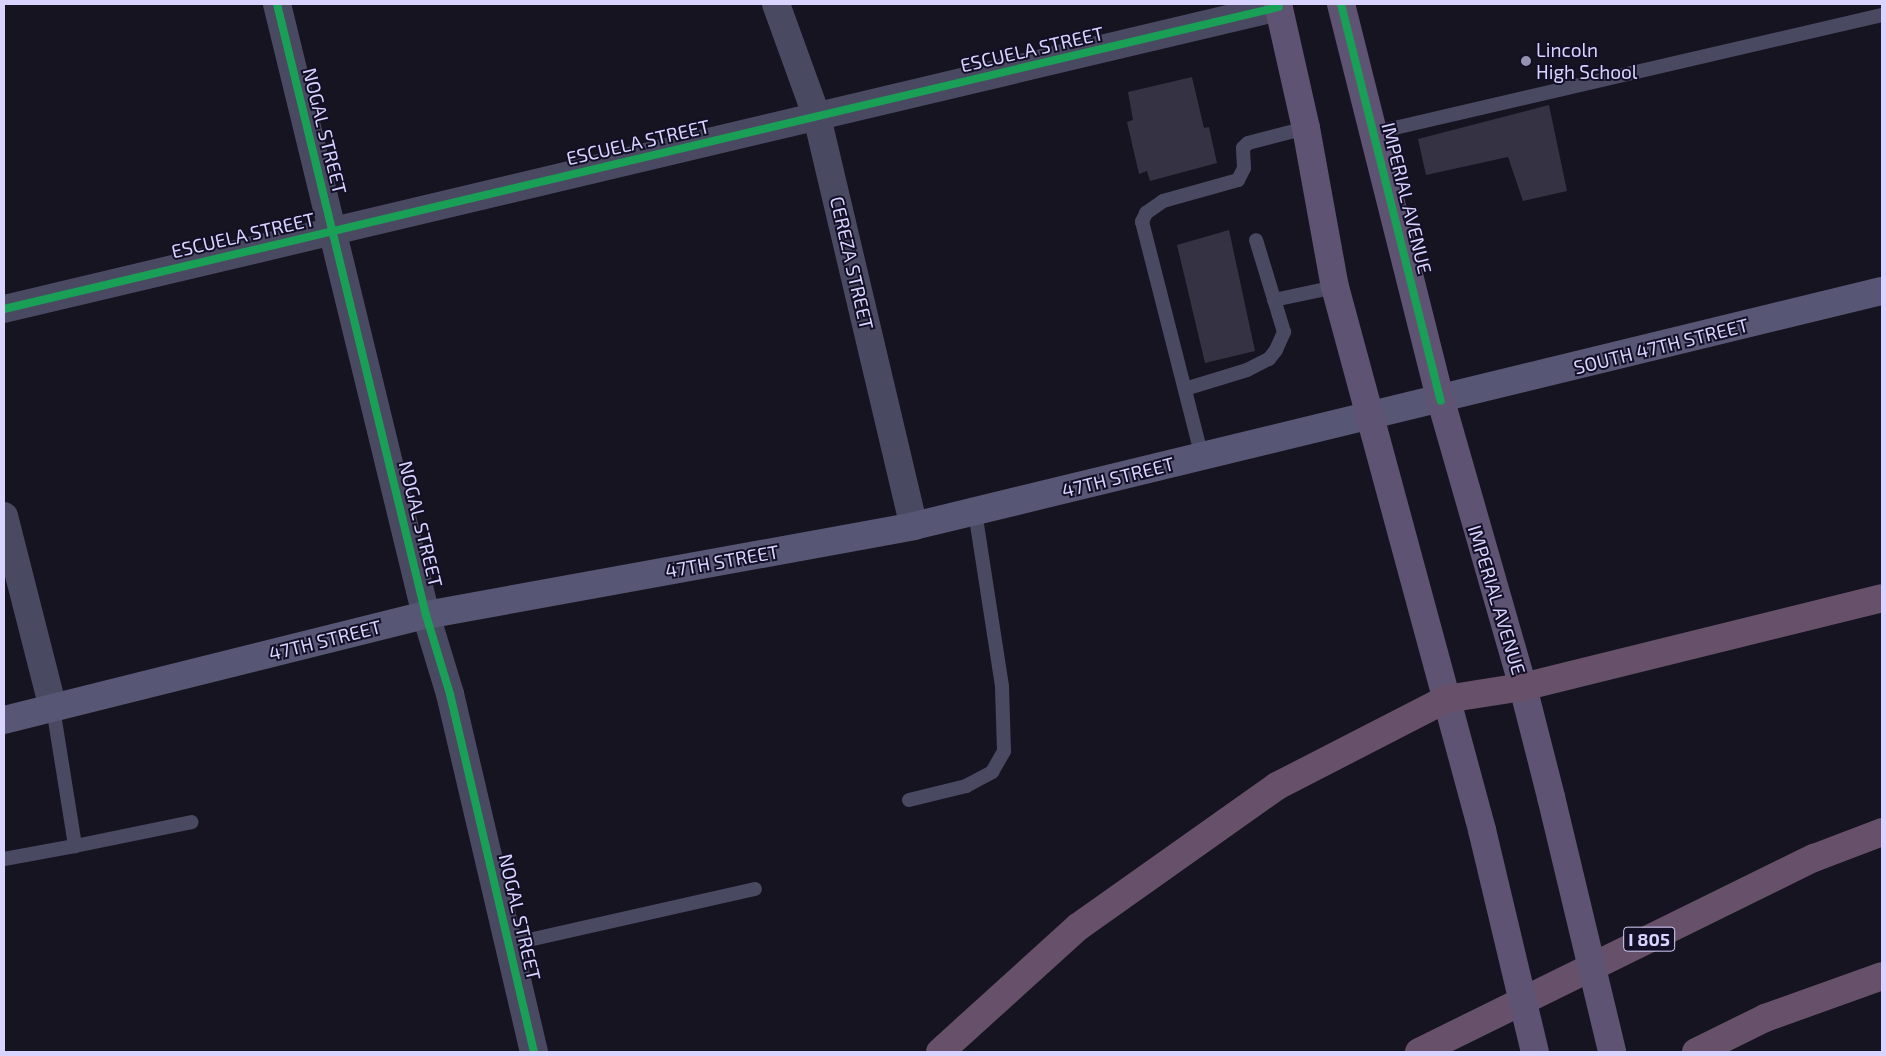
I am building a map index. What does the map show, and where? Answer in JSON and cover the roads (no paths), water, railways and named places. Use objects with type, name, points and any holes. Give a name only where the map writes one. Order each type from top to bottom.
[{"type":"highway","points":[[940,1052],[1078,927],[1277,786],[1446,699],[1523,686],[1882,598]]},
{"type":"highway","name":"I 805","points":[[1419,1052],[1814,858],[1882,832]]},
{"type":"highway","points":[[1696,1052],[1764,1018],[1882,976]]},
{"type":"main road","name":"IMPERIAL AVENUE","points":[[1341,4],[1441,401],[1523,686],[1612,1052]]},
{"type":"main road","points":[[1279,6],[1306,128],[1335,287],[1482,830],[1535,1052]]},
{"type":"main road","name":"SOUTH 47TH STREET","points":[[1441,401],[1882,291]]},
{"type":"main road","name":"47TH STREET","points":[[4,720],[426,615],[914,526],[1370,416],[1441,401]]},
{"type":"street","name":"NOGAL STREET","points":[[277,4],[426,615],[450,694],[534,1052]]},
{"type":"street","name":"CEREZA STREET","points":[[776,4],[817,117],[914,526]]},
{"type":"street","name":"ESCUELA STREET","points":[[4,309],[1279,6]]},
{"type":"street","points":[[4,516],[53,708]]},
{"type":"lane","points":[[1373,133],[1882,15]]},
{"type":"lane","points":[[1202,457],[1142,222],[1146,213],[1163,201],[1238,180],[1244,168],[1243,148],[1248,143],[1306,128]]},
{"type":"lane","points":[[1184,389],[1246,370],[1269,359],[1284,332],[1256,240]]},
{"type":"lane","points":[[1274,300],[1335,287]]},
{"type":"lane","points":[[909,800],[966,786],[992,772],[1004,751],[1002,686],[975,512]]},
{"type":"lane","points":[[53,708],[75,846]]},
{"type":"lane","points":[[4,859],[192,822]]},
{"type":"lane","points":[[510,944],[755,890]]},
{"type":"place","name":"Lincoln High School","points":[[1526,61]]}]
